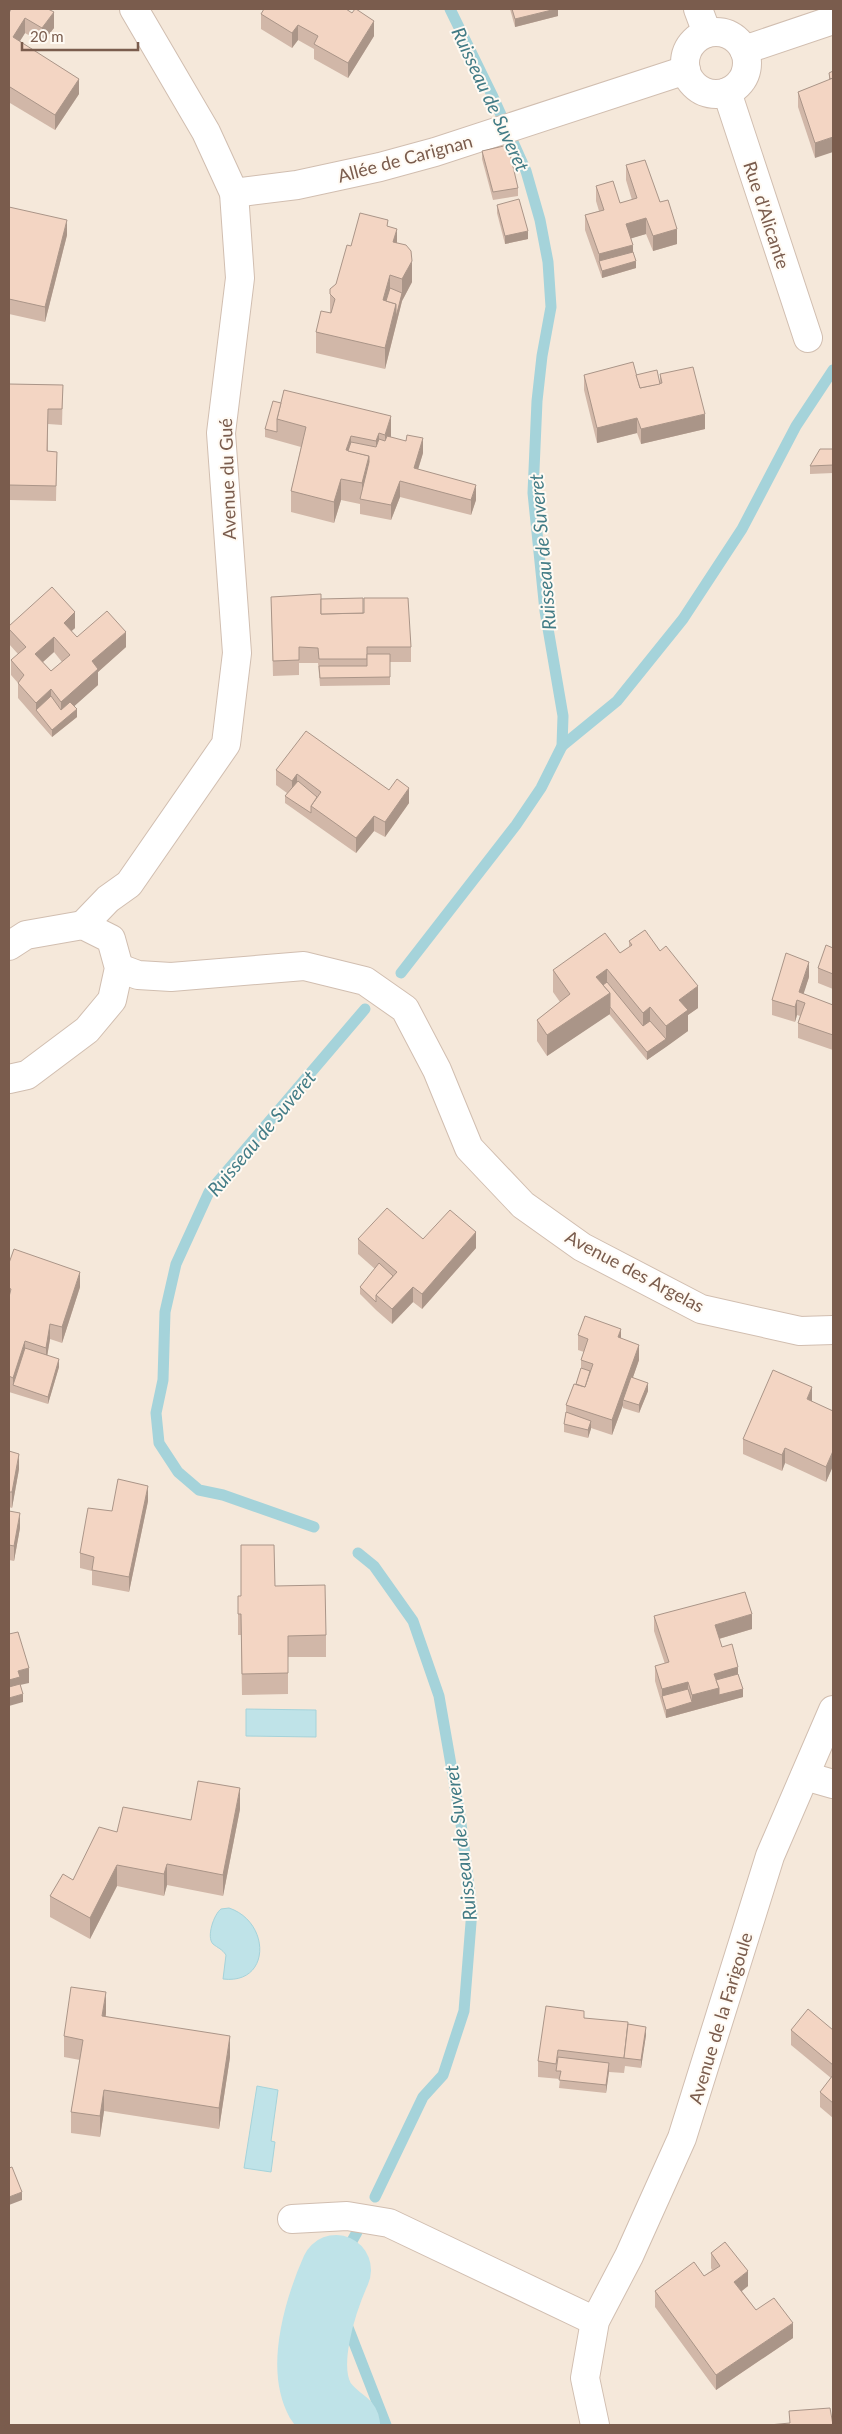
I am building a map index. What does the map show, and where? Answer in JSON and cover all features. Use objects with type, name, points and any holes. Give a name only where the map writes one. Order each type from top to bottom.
[{"type":"street","name":"Avenue du Gué","points":[[83,925],[108,899],[129,884],[226,744],[237,653],[221,433],[240,278],[234,193],[206,132],[134,9]]},
{"type":"street","points":[[744,50],[833,20]]},
{"type":"street","points":[[702,21],[733,37],[744,50],[747,60],[744,75],[735,87],[726,92],[706,92],[690,80],[686,70],[687,52],[702,21]]},
{"type":"street","name":"Allée de Carignan","points":[[234,193],[297,185],[407,160],[686,70]]},
{"type":"street","name":"Rue d'Alicante","points":[[726,92],[808,338]]},
{"type":"street","points":[[9,946],[26,935],[83,925],[111,939],[119,968],[112,1000],[87,1030],[27,1075],[9,1079]]},
{"type":"street","name":"Avenue des Argelas","points":[[119,968],[138,975],[171,977],[304,966],[365,981],[405,1009],[437,1070],[469,1148],[523,1205],[582,1247],[701,1309],[800,1331],[833,1330]]},
{"type":"street","name":"Avenue de la Farigoule","points":[[595,2425],[585,2378],[595,2321],[629,2256],[682,2138],[770,1856],[833,1710]]},
{"type":"street","points":[[805,1776],[833,1784]]},
{"type":"street","points":[[292,2219],[347,2216],[390,2223],[595,2321]]},
{"type":"shaded area","points":[[9,9],[833,9],[833,2425],[9,2425]]},
{"type":"water","points":[[246,1709],[316,1710],[316,1737],[246,1736]]},
{"type":"water","points":[[229,1908],[243,1915],[253,1926],[258,1938],[260,1951],[257,1963],[250,1972],[239,1978],[223,1979],[226,1955],[213,1944],[210,1936],[218,1912],[221,1909]]},
{"type":"water","points":[[257,2086],[278,2090],[271,2141],[275,2142],[271,2172],[244,2168]]},
{"type":"building","points":[[11,9],[48,9],[54,12],[42,28],[25,18],[13,37],[79,79],[55,115],[10,87],[9,90],[9,13]]},
{"type":"building","points":[[264,9],[346,9],[352,13],[356,9],[374,21],[348,63],[314,44],[318,36],[298,25],[292,33],[261,14]]},
{"type":"building","points":[[512,9],[556,9],[515,19]]},
{"type":"building","points":[[833,71],[833,78],[830,79],[829,73]]},
{"type":"building","points":[[833,78],[833,137],[815,143],[798,92]]},
{"type":"building","points":[[508,145],[518,188],[493,192],[482,151]]},
{"type":"building","points":[[645,160],[660,202],[668,200],[677,229],[653,236],[646,218],[626,224],[633,245],[599,254],[585,215],[604,210],[596,186],[613,181],[620,203],[637,198],[626,165]]},
{"type":"building","points":[[519,199],[528,231],[505,236],[497,205]]},
{"type":"building","points":[[9,207],[67,220],[45,307],[9,299]]},
{"type":"building","points":[[360,213],[388,220],[387,226],[397,229],[393,242],[406,245],[411,251],[412,261],[402,279],[390,275],[383,300],[396,304],[385,348],[316,332],[321,311],[331,313],[335,299],[330,294],[330,289],[336,284],[347,245],[351,246]]},
{"type":"building","points":[[633,252],[636,261],[602,271],[599,261]]},
{"type":"building","points":[[390,288],[402,293],[396,317],[396,304],[386,301]]},
{"type":"building","points":[[633,362],[640,388],[662,383],[660,374],[693,367],[705,414],[641,429],[637,418],[597,428],[584,375]]},
{"type":"building","points":[[657,370],[660,384],[640,388],[636,375]]},
{"type":"building","points":[[9,384],[63,385],[62,409],[48,409],[47,451],[57,452],[56,486],[9,485]]},
{"type":"building","points":[[284,390],[391,416],[385,435],[379,433],[376,441],[351,436],[346,450],[369,456],[362,483],[341,479],[334,502],[291,491],[306,427],[277,419]]},
{"type":"building","points":[[273,401],[281,403],[277,419],[277,432],[265,429]]},
{"type":"building","points":[[407,435],[423,438],[414,468],[476,485],[471,500],[400,481],[391,505],[360,499],[369,456],[348,451],[351,442],[376,447],[379,439],[385,441],[387,436],[406,441]]},
{"type":"building","points":[[820,449],[833,449],[833,465],[810,466]]},
{"type":"building","points":[[52,587],[75,612],[64,623],[77,637],[107,611],[126,632],[92,661],[98,669],[61,702],[51,689],[36,703],[18,683],[24,675],[11,660],[26,647],[9,629],[9,626]],"holes":[[[54,637],[70,655],[51,671],[35,654]]]},
{"type":"building","points":[[321,594],[321,614],[364,613],[364,598],[408,598],[411,647],[367,647],[367,659],[319,659],[318,648],[299,647],[299,660],[273,661],[271,597]]},
{"type":"building","points":[[363,598],[363,613],[321,614],[321,599]]},
{"type":"building","points":[[367,654],[390,654],[390,677],[320,678],[319,666],[367,666]]},
{"type":"building","points":[[51,696],[61,710],[70,702],[77,709],[52,730],[36,710]]},
{"type":"building","points":[[306,731],[389,790],[397,779],[409,788],[385,822],[374,816],[356,838],[311,806],[321,792],[297,774],[292,781],[276,770]]},
{"type":"building","points":[[298,781],[317,797],[311,806],[311,813],[285,796]]},
{"type":"building","points":[[645,930],[660,951],[666,946],[698,986],[679,1000],[688,1010],[666,1026],[650,1007],[643,1013],[607,969],[596,977],[610,993],[547,1035],[537,1020],[570,994],[553,970],[605,933],[620,953],[632,945],[629,941]]},
{"type":"building","points":[[826,945],[833,948],[833,974],[818,968]]},
{"type":"building","points":[[786,953],[809,962],[799,992],[833,1005],[833,1035],[798,1023],[805,1003],[797,1000],[795,1007],[772,1000]]},
{"type":"building","points":[[607,982],[643,1026],[650,1021],[666,1039],[647,1052],[610,1007],[610,993],[603,985]]},
{"type":"building","points":[[387,1208],[423,1239],[450,1210],[476,1232],[422,1294],[413,1287],[392,1309],[376,1295],[397,1272],[358,1239]]},
{"type":"building","points":[[14,1249],[80,1272],[62,1327],[50,1324],[46,1348],[25,1341],[13,1378],[9,1376],[9,1297],[11,1289],[9,1288],[9,1263]]},
{"type":"building","points":[[379,1263],[393,1276],[376,1295],[376,1302],[360,1287]]},
{"type":"building","points":[[585,1316],[621,1329],[618,1337],[639,1345],[612,1420],[566,1405],[574,1384],[585,1387],[593,1364],[581,1360],[588,1339],[578,1335]]},
{"type":"building","points":[[25,1348],[59,1359],[48,1397],[13,1385]]},
{"type":"building","points":[[581,1368],[590,1371],[585,1387],[576,1384]]},
{"type":"building","points":[[773,1370],[812,1387],[807,1399],[833,1411],[833,1451],[826,1467],[785,1448],[782,1455],[743,1439]]},
{"type":"building","points":[[631,1377],[648,1383],[639,1405],[623,1400]]},
{"type":"building","points":[[566,1412],[591,1421],[588,1430],[564,1424]]},
{"type":"building","points":[[9,1451],[19,1454],[12,1492],[9,1492]]},
{"type":"building","points":[[118,1479],[148,1486],[129,1577],[92,1570],[94,1557],[80,1553],[88,1508],[112,1511]]},
{"type":"building","points":[[9,1511],[20,1513],[14,1546],[9,1545]]},
{"type":"building","points":[[241,1545],[274,1545],[275,1586],[325,1585],[326,1635],[288,1636],[288,1673],[242,1674],[241,1614],[238,1614],[238,1596],[241,1596]]},
{"type":"building","points":[[745,1592],[752,1614],[715,1625],[722,1647],[732,1644],[738,1667],[714,1674],[719,1688],[692,1695],[688,1682],[662,1689],[655,1666],[669,1662],[654,1616]]},
{"type":"building","points":[[18,1632],[29,1668],[18,1671],[20,1677],[9,1680],[9,1634]]},
{"type":"building","points":[[738,1674],[743,1689],[719,1695],[716,1680]]},
{"type":"building","points":[[20,1684],[23,1694],[9,1698],[9,1687]]},
{"type":"building","points":[[688,1689],[692,1702],[666,1710],[662,1696]]},
{"type":"building","points":[[198,1781],[240,1788],[223,1875],[167,1864],[164,1874],[117,1865],[90,1918],[50,1896],[63,1874],[73,1880],[99,1827],[117,1832],[123,1807],[191,1820]]},
{"type":"building","points":[[71,1987],[106,1992],[102,2016],[230,2036],[219,2108],[104,2090],[100,2116],[71,2112],[83,2040],[64,2036]]},
{"type":"building","points":[[546,2006],[584,2011],[584,2018],[628,2022],[624,2058],[558,2050],[556,2064],[538,2061]]},
{"type":"building","points":[[808,2009],[833,2030],[833,2065],[791,2030]]},
{"type":"building","points":[[628,2024],[646,2027],[641,2060],[624,2058]]},
{"type":"building","points":[[558,2057],[609,2063],[606,2085],[559,2080],[561,2071],[556,2071]]},
{"type":"building","points":[[833,2075],[833,2103],[820,2092]]},
{"type":"building","points":[[12,2167],[22,2192],[9,2197],[9,2168]]},
{"type":"building","points":[[725,2242],[748,2271],[734,2282],[756,2310],[774,2298],[793,2323],[716,2375],[655,2291],[694,2262],[704,2276],[720,2266],[711,2253]]},
{"type":"building","points":[[830,2408],[833,2425],[769,2425],[790,2423],[789,2411]]},
{"type":"waterway","name":"Ruisseau de Suveret","points":[[401,973],[516,825],[541,788],[562,746],[563,716],[545,611],[533,493],[537,401],[542,356],[551,307],[548,262],[540,220],[526,171],[493,97],[450,9]]},
{"type":"waterway","points":[[562,746],[617,701],[683,619],[742,529],[796,426],[833,370]]},
{"type":"waterway","name":"Ruisseau de Suveret","points":[[314,1527],[223,1495],[199,1490],[178,1472],[159,1443],[156,1413],[163,1380],[165,1312],[176,1264],[209,1192],[365,1009]]},
{"type":"waterway","name":"Ruisseau de Suveret","points":[[358,1553],[374,1566],[413,1621],[439,1696],[460,1816],[472,1910],[464,2011],[443,2075],[423,2097],[375,2197]]},
{"type":"waterway","name":"Ruisseau de Suveret","points":[[357,2232],[336,2270],[342,2312],[386,2425]]},
{"type":"waterway","points":[[336,2270],[319,2317],[315,2335],[312,2370],[320,2400],[345,2425]]}]
